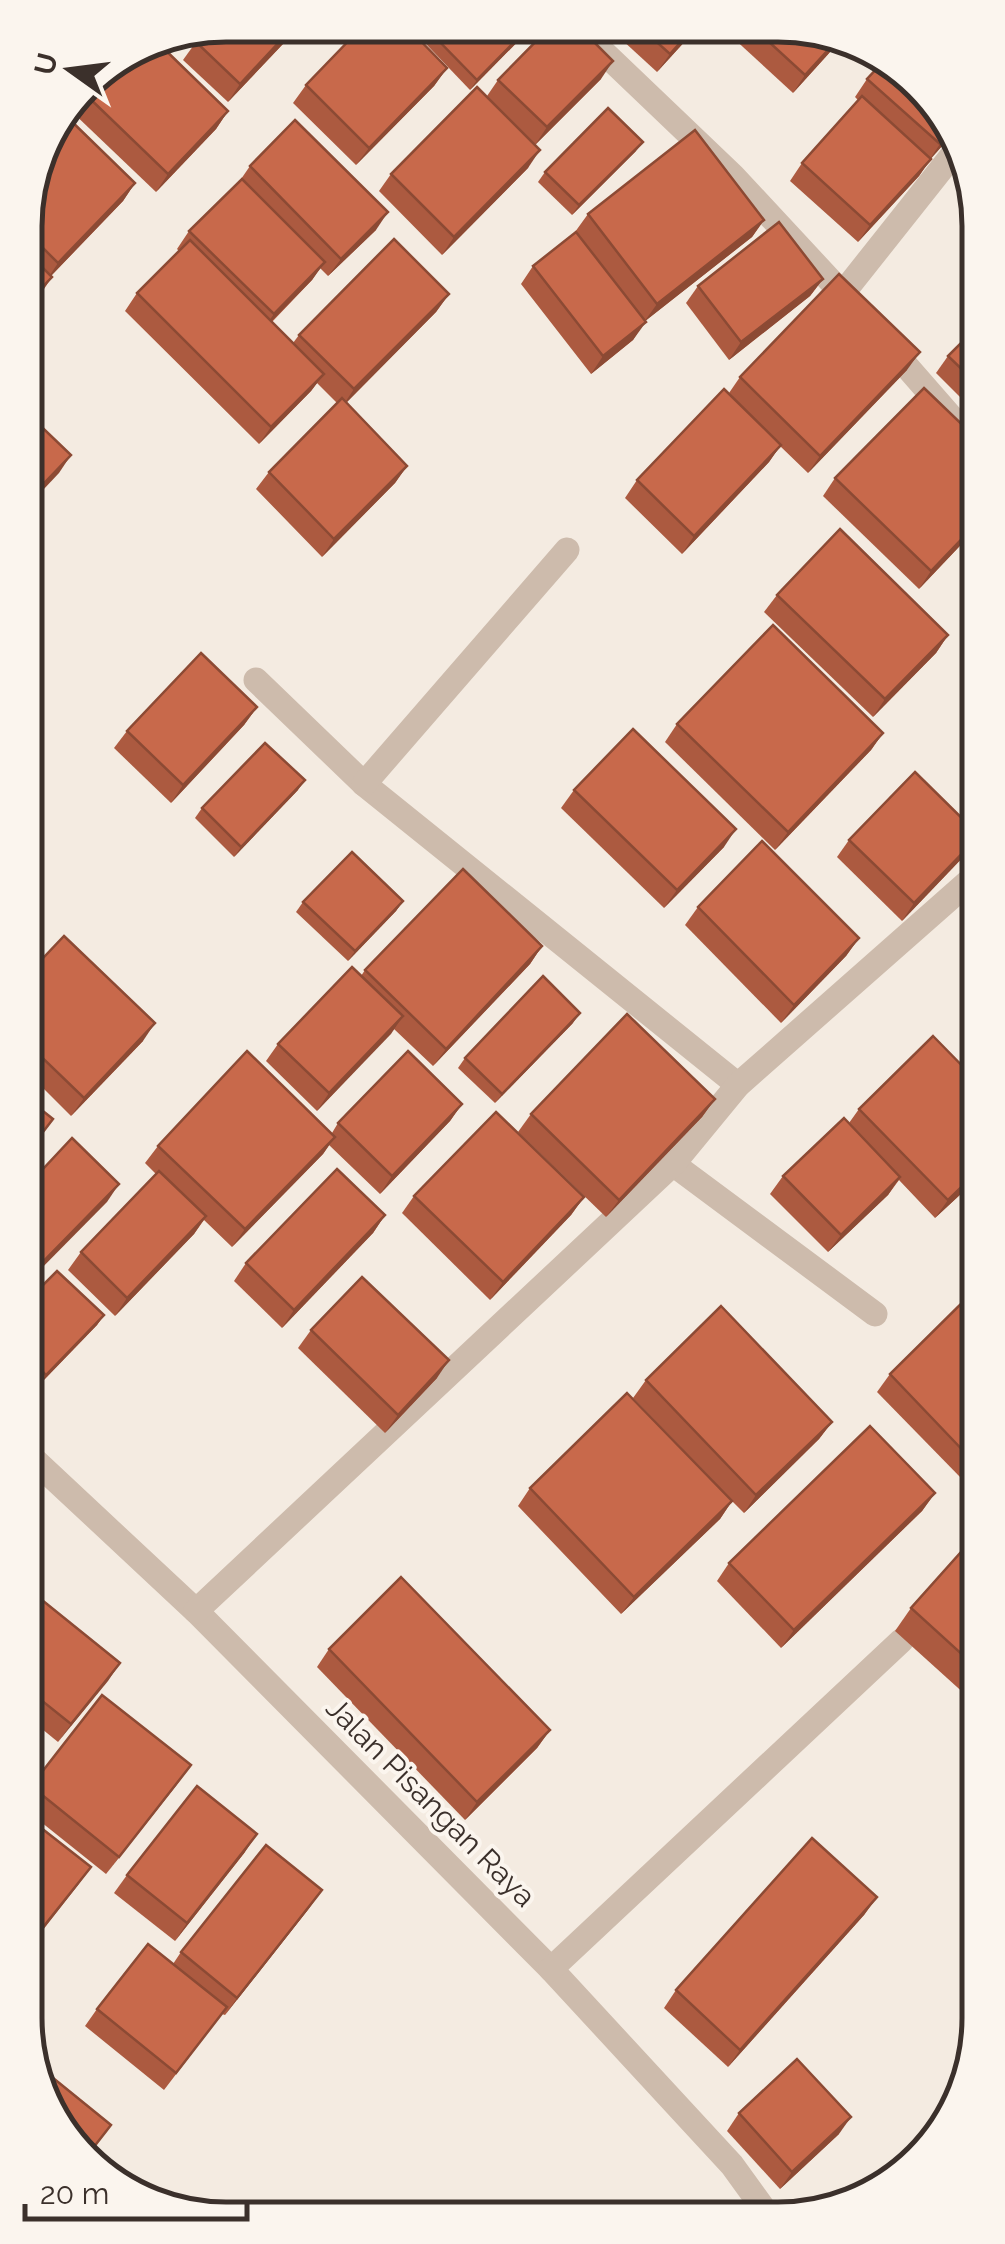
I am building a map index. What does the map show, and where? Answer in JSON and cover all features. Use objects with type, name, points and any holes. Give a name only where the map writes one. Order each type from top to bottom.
[{"type":"street","points":[[593,42],[733,176],[843,293],[962,429]]},
{"type":"street","points":[[843,293],[949,159]]},
{"type":"street","points":[[364,784],[567,550]]},
{"type":"street","points":[[256,680],[364,784],[738,1085]]},
{"type":"street","points":[[196,1611],[672,1164],[738,1085],[962,888]]},
{"type":"street","points":[[672,1164],[875,1314]]},
{"type":"street","name":"Jalan Pisangan Raya","points":[[42,1467],[196,1611],[550,1969],[732,2165],[759,2202]]},
{"type":"street","points":[[550,1969],[901,1641]]},
{"type":"building","points":[[279,42],[240,84],[199,45]]},
{"type":"building","points":[[348,42],[422,42],[447,68],[369,148],[306,85]]},
{"type":"building","points":[[440,42],[514,42],[477,80]]},
{"type":"building","points":[[535,42],[594,42],[613,61],[547,127],[498,80]]},
{"type":"building","points":[[657,42],[681,42],[670,54]]},
{"type":"building","points":[[769,42],[828,50],[805,75]]},
{"type":"building","points":[[167,52],[228,111],[168,174],[112,120],[120,120],[120,77]]},
{"type":"building","points":[[875,70],[900,88],[924,114],[942,142],[940,144],[867,79]]},
{"type":"building","points":[[477,87],[540,150],[454,237],[391,174]]},
{"type":"building","points":[[862,96],[931,159],[870,225],[802,163]]},
{"type":"building","points":[[608,108],[643,142],[579,205],[545,172]]},
{"type":"building","points":[[295,120],[388,212],[341,259],[250,166]]},
{"type":"building","points":[[74,124],[135,183],[58,263],[43,248],[49,179],[61,145]]},
{"type":"building","points":[[695,130],[764,220],[657,304],[588,214]]},
{"type":"building","points":[[242,179],[325,262],[274,314],[189,231]]},
{"type":"building","points":[[779,222],[823,279],[741,342],[698,286]]},
{"type":"building","points":[[576,232],[646,322],[603,356],[533,266]]},
{"type":"building","points":[[394,239],[449,294],[354,389],[299,335]]},
{"type":"building","points":[[190,240],[324,374],[271,427],[137,293]]},
{"type":"building","points":[[43,268],[52,277],[43,286]]},
{"type":"building","points":[[839,274],[920,352],[820,456],[740,377]]},
{"type":"building","points":[[962,342],[962,369],[948,356]]},
{"type":"building","points":[[924,388],[962,424],[962,539],[931,571],[835,478]]},
{"type":"building","points":[[724,389],[781,445],[694,536],[637,480]]},
{"type":"building","points":[[342,398],[407,466],[334,539],[269,472]]},
{"type":"building","points":[[43,428],[71,455],[43,484]]},
{"type":"building","points":[[840,529],[948,635],[885,699],[777,595]]},
{"type":"building","points":[[773,625],[883,733],[788,832],[677,724]]},
{"type":"building","points":[[201,653],[257,707],[183,785],[127,731]]},
{"type":"building","points":[[633,729],[736,829],[677,890],[574,790]]},
{"type":"building","points":[[265,743],[305,780],[241,847],[202,808]]},
{"type":"building","points":[[915,772],[962,818],[962,853],[914,903],[849,840]]},
{"type":"building","points":[[762,841],[859,938],[794,1005],[698,907]]},
{"type":"building","points":[[352,852],[403,901],[355,951],[303,902]]},
{"type":"building","points":[[463,869],[542,946],[446,1049],[365,970]]},
{"type":"building","points":[[64,936],[155,1023],[84,1098],[43,1058],[43,959]]},
{"type":"building","points":[[352,967],[403,1016],[329,1093],[278,1044]]},
{"type":"building","points":[[543,976],[580,1013],[502,1094],[465,1058]]},
{"type":"building","points":[[627,1014],[715,1099],[619,1200],[531,1114]]},
{"type":"building","points":[[933,1036],[962,1066],[962,1186],[948,1200],[859,1109]]},
{"type":"building","points":[[247,1051],[335,1137],[245,1229],[158,1146]]},
{"type":"building","points":[[408,1051],[462,1104],[392,1176],[338,1123]]},
{"type":"building","points":[[43,1111],[53,1119],[42,1133]]},
{"type":"building","points":[[496,1112],[584,1197],[503,1282],[414,1196]]},
{"type":"building","points":[[844,1118],[900,1177],[841,1235],[783,1176]]},
{"type":"building","points":[[72,1138],[119,1184],[42,1262],[42,1170]]},
{"type":"building","points":[[337,1169],[385,1215],[294,1310],[246,1263]]},
{"type":"building","points":[[159,1171],[206,1216],[127,1298],[81,1252]]},
{"type":"building","points":[[57,1271],[104,1315],[46,1375],[42,1371],[42,1286]]},
{"type":"building","points":[[362,1277],[449,1360],[398,1415],[311,1330]]},
{"type":"building","points":[[962,1303],[962,1449],[890,1374]]},
{"type":"building","points":[[721,1306],[832,1422],[756,1495],[646,1380]]},
{"type":"building","points":[[627,1393],[732,1501],[634,1597],[530,1488]]},
{"type":"building","points":[[870,1426],[935,1493],[794,1630],[729,1563]]},
{"type":"building","points":[[962,1551],[962,1654],[911,1608]]},
{"type":"building","points":[[401,1577],[550,1730],[477,1802],[329,1649]]},
{"type":"building","points":[[42,1600],[120,1663],[71,1724],[42,1701]]},
{"type":"building","points":[[102,1695],[191,1765],[119,1857],[42,1795],[42,1772]]},
{"type":"building","points":[[197,1786],[257,1834],[187,1923],[127,1875]]},
{"type":"building","points":[[42,1829],[91,1867],[42,1928]]},
{"type":"building","points":[[812,1838],[877,1897],[740,2050],[676,1990]]},
{"type":"building","points":[[266,1845],[322,1890],[237,1998],[181,1952]]},
{"type":"building","points":[[148,1944],[227,2007],[176,2073],[97,2009]]},
{"type":"building","points":[[797,2059],[851,2117],[792,2172],[739,2113]]},
{"type":"building","points":[[54,2078],[111,2125],[94,2146],[67,2110]]}]
